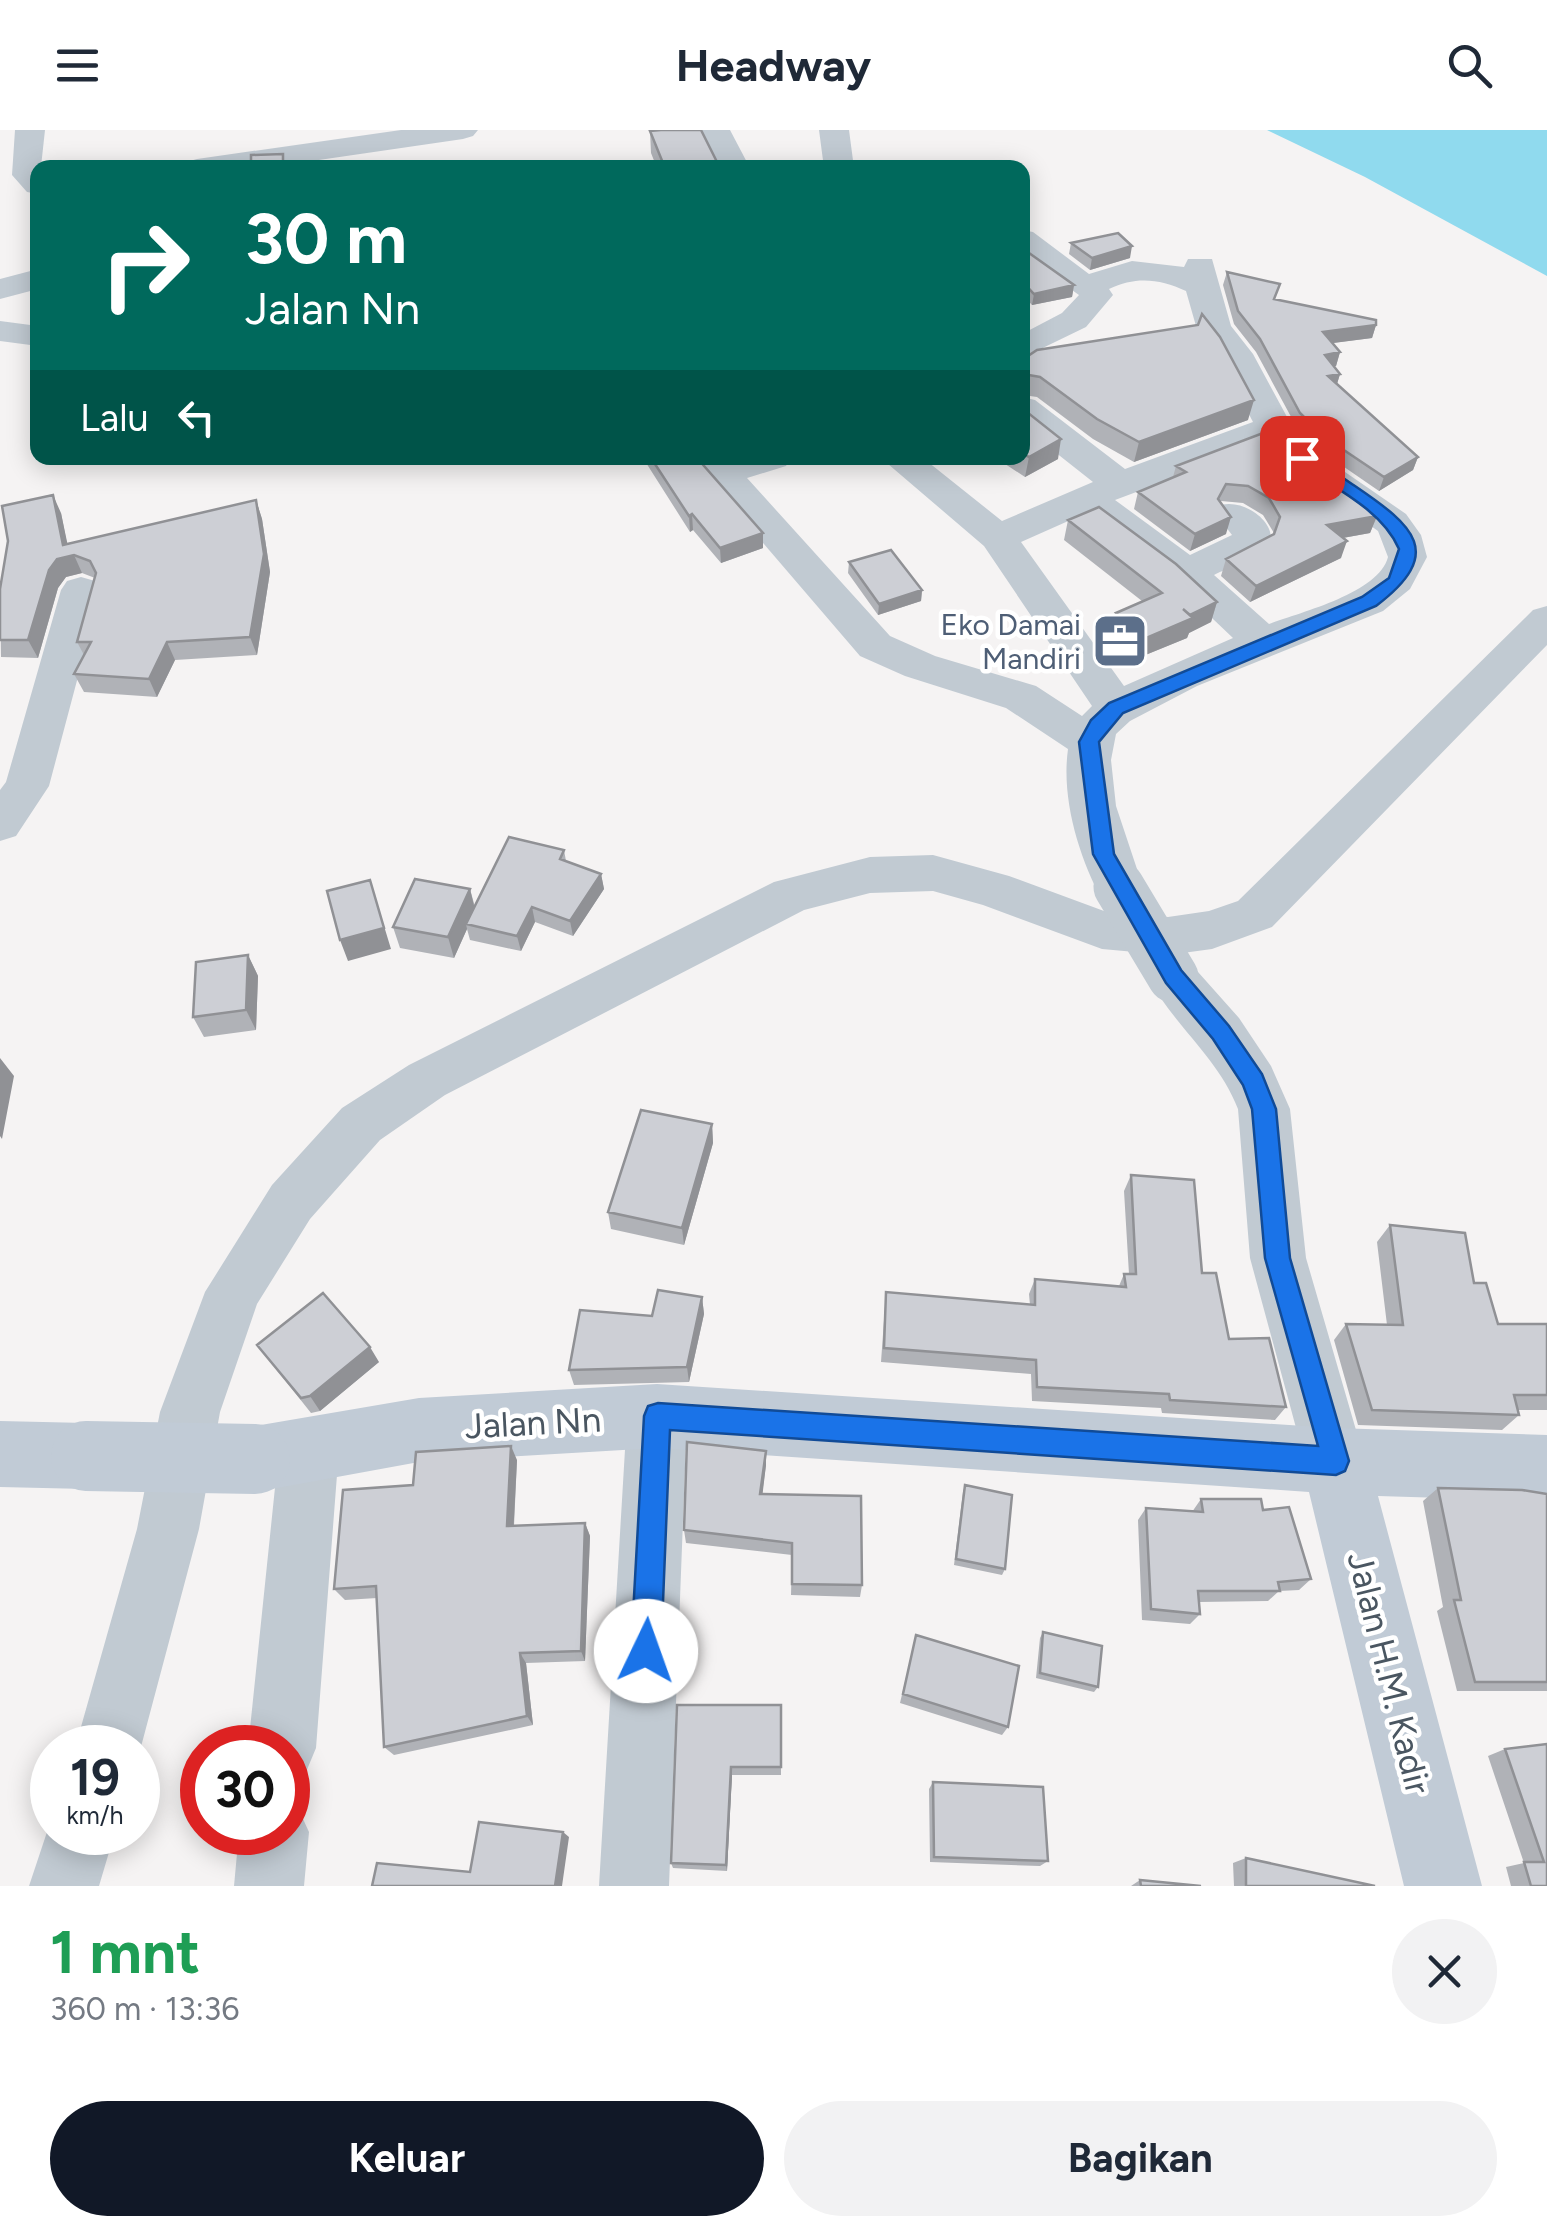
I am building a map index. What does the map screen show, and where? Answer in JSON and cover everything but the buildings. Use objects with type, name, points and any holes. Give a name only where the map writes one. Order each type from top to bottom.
[{"type":"street","points":[[30,130],[27,176],[30,178]]},
{"type":"street","points":[[252,160],[463,130]]},
{"type":"street","points":[[714,130],[731,160]]},
{"type":"street","points":[[834,130],[838,160]]},
{"type":"street","points":[[715,466],[875,646],[920,666],[1103,725],[1265,644],[1369,601],[1396,582],[1408,549],[1400,532],[1383,513],[1318,472],[1272,428],[1236,354],[1214,325],[1200,276],[1137,268],[1118,271],[1091,286],[1080,283],[1030,245]]},
{"type":"street","points":[[0,288],[30,281]]},
{"type":"street","points":[[1030,344],[1072,321],[1087,308],[1096,295],[1091,286]]},
{"type":"street","points":[[0,331],[30,335]]},
{"type":"street","points":[[1030,416],[1265,644]]},
{"type":"street","points":[[998,537],[1103,491],[1272,428]]},
{"type":"street","points":[[909,465],[998,537],[1103,725],[1092,790],[1104,854],[1174,977],[1221,1033],[1253,1081],[1264,1109],[1278,1258],[1336,1461]]},
{"type":"street","points":[[1187,572],[1251,541],[1251,532],[1234,514]]},
{"type":"street","points":[[0,824],[27,786],[81,590]]},
{"type":"street","points":[[114,1725],[168,1529],[190,1412],[232,1292],[292,1202],[360,1124],[427,1080],[791,896],[870,875],[934,874],[992,889],[1102,930],[1168,936],[1212,930],[1255,914],[1547,620]]},
{"type":"street","points":[[634,1886],[658,1416]]},
{"type":"street","name":"Jalan Nn","points":[[0,1454],[282,1454],[419,1430],[658,1416],[1336,1461],[1547,1468]]},
{"type":"street","points":[[282,1454],[282,1725]]},
{"type":"street","name":"Jalan H.M. Kadir","points":[[1336,1461],[1443,1886]]},
{"type":"street","points":[[64,1886],[74,1855]]},
{"type":"street","points":[[268,1886],[271,1855]]},
{"type":"water","points":[[1267,130],[1547,130],[1547,276],[1365,177]]},
{"type":"place","name":"Eko Damai Mandiri","points":[[1120,641]]},
{"type":"route","points":[[646,1651],[658,1416],[1336,1461],[1278,1258],[1264,1109],[1253,1081],[1221,1033],[1174,977],[1104,854],[1092,790],[1089,742],[1098,725],[1116,708],[1369,601],[1396,582],[1408,549],[1400,532],[1383,513],[1302,458]]}]
